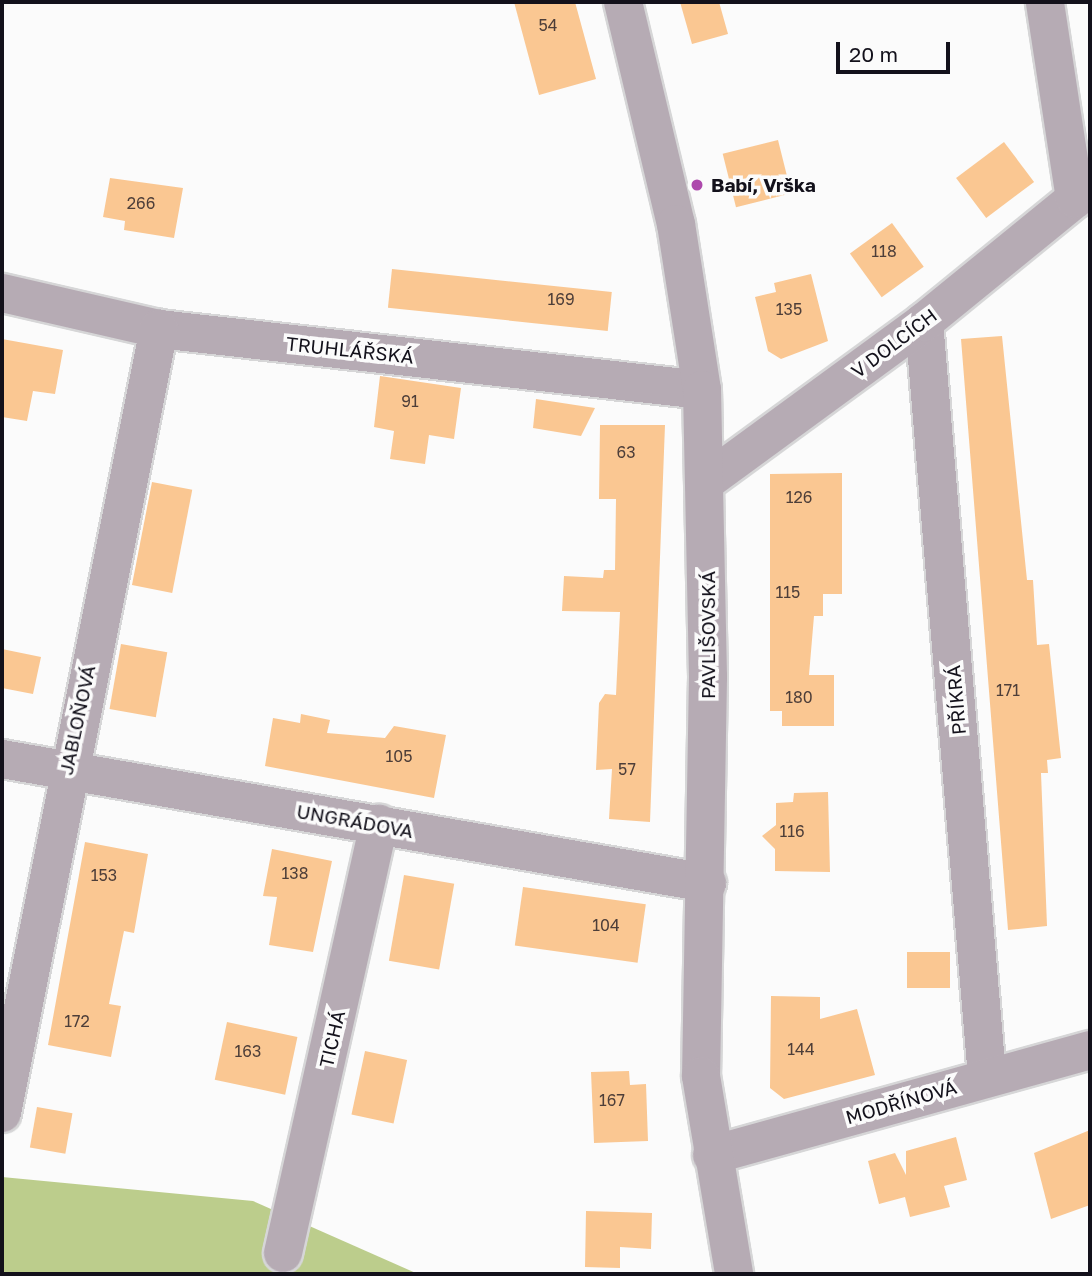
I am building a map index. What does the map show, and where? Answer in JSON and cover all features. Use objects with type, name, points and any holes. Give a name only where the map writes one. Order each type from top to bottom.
[{"type":"street","name":"PAVLIŠOVSKÁ","points":[[623,2],[676,224],[702,390],[708,480],[707,883],[701,1076],[712,1156],[734,1274]]},
{"type":"street","name":"V DOLCÍCH","points":[[708,480],[925,322],[1075,199],[1045,2]]},
{"type":"street","name":"TRUHLÁŘSKÁ","points":[[2,293],[159,329],[702,390]]},
{"type":"street","name":"PŘÍKRÁ","points":[[925,322],[987,1077]]},
{"type":"street","name":"JABLOŇOVÁ","points":[[2,1113],[65,772],[159,329]]},
{"type":"street","name":"UNGRÁDOVA","points":[[2,759],[707,883]]},
{"type":"street","name":"TICHÁ","points":[[283,1253],[379,824]]},
{"type":"street","name":"MODŘÍNOVÁ","points":[[712,1156],[1090,1050]]},
{"type":"green space","points":[[2,1177],[253,1201],[418,1274],[2,1274]]},
{"type":"building","points":[[514,2],[575,2],[596,79],[539,95]]},
{"type":"building","points":[[680,2],[719,2],[728,34],[692,44]]},
{"type":"building","points":[[778,140],[791,193],[736,207],[723,154]]},
{"type":"building","points":[[1004,142],[1034,182],[986,218],[956,178]]},
{"type":"building","points":[[110,178],[183,188],[174,238],[124,230],[125,221],[103,217]]},
{"type":"building","points":[[892,223],[924,267],[882,297],[850,254]]},
{"type":"building","points":[[392,269],[612,292],[608,331],[388,308]]},
{"type":"building","points":[[811,274],[828,341],[781,359],[768,351],[755,297],[776,292],[774,283]]},
{"type":"building","points":[[1002,336],[1027,580],[1033,580],[1037,645],[1049,644],[1061,758],[1047,760],[1048,773],[1041,773],[1047,926],[1008,930],[961,339]]},
{"type":"building","points":[[2,339],[63,350],[55,394],[33,391],[27,421],[2,417]]},
{"type":"building","points":[[380,376],[461,388],[454,439],[429,435],[425,464],[390,459],[394,431],[374,427]]},
{"type":"building","points":[[536,399],[595,408],[581,436],[533,428]]},
{"type":"building","points":[[600,425],[665,425],[650,822],[609,819],[612,769],[596,770],[599,703],[605,694],[616,695],[620,612],[562,611],[564,576],[603,578],[604,570],[615,570],[616,499],[599,499]]},
{"type":"building","points":[[842,473],[842,594],[823,594],[823,616],[814,616],[809,675],[834,675],[834,726],[782,726],[782,711],[770,711],[770,474]]},
{"type":"building","points":[[152,482],[192,490],[172,593],[132,585]]},
{"type":"building","points":[[121,644],[167,652],[156,717],[110,709]]},
{"type":"building","points":[[2,649],[41,657],[33,694],[2,688]]},
{"type":"building","points":[[301,714],[330,720],[327,733],[385,738],[394,726],[446,735],[434,798],[265,766],[273,718],[300,723]]},
{"type":"building","points":[[828,792],[830,872],[775,871],[775,849],[762,836],[776,825],[776,803],[793,802],[794,793]]},
{"type":"building","points":[[85,842],[148,854],[134,933],[124,931],[109,1004],[121,1006],[111,1057],[48,1045]]},
{"type":"building","points":[[272,849],[332,861],[313,952],[269,945],[277,897],[263,896]]},
{"type":"building","points":[[404,875],[454,884],[439,970],[389,961]]},
{"type":"building","points":[[523,887],[646,904],[638,963],[515,945]]},
{"type":"building","points":[[907,952],[950,952],[950,988],[907,988]]},
{"type":"building","points":[[771,996],[820,997],[820,1019],[857,1009],[875,1075],[784,1099],[770,1088]]},
{"type":"building","points":[[227,1022],[297,1037],[285,1095],[215,1080]]},
{"type":"building","points":[[365,1051],[407,1060],[394,1124],[351,1115]]},
{"type":"building","points":[[629,1071],[630,1085],[646,1084],[648,1141],[594,1143],[591,1072]]},
{"type":"building","points":[[37,1107],[72,1113],[65,1154],[30,1147]]},
{"type":"building","points":[[1090,1130],[1090,1205],[1051,1219],[1034,1153]]},
{"type":"building","points":[[956,1137],[967,1180],[944,1186],[950,1207],[910,1217],[905,1197],[879,1204],[868,1161],[895,1153],[906,1175],[906,1151]]},
{"type":"building","points":[[586,1211],[652,1213],[651,1249],[620,1247],[620,1268],[585,1267]]},
{"type":"place","name":"Babí, Vrška","points":[[697,185]]}]
